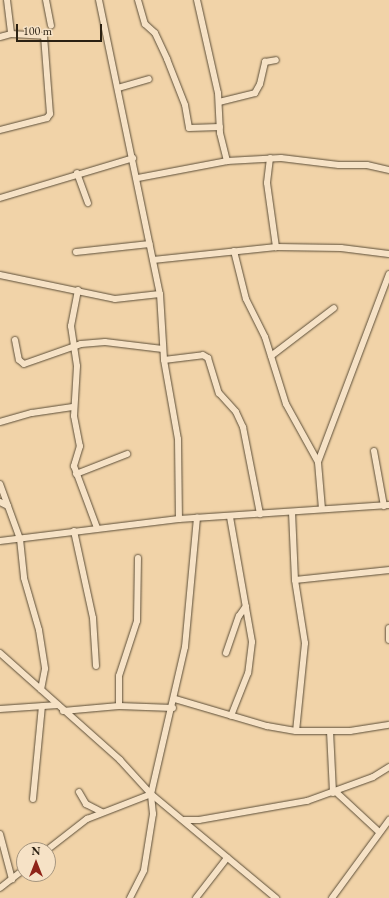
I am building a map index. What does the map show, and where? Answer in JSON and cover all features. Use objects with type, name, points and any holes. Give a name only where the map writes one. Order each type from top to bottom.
[{"type":"street","points":[[7,0],[11,34]]},
{"type":"street","points":[[46,0],[51,26]]},
{"type":"street","points":[[99,0],[118,88],[123,126],[138,178],[160,294],[164,360],[178,439],[179,519]]},
{"type":"street","points":[[138,0],[145,24],[155,33],[167,59],[185,105],[189,128],[220,127]]},
{"type":"street","points":[[197,0],[219,102],[220,127],[227,161]]},
{"type":"street","points":[[0,38],[11,34],[44,36],[50,114],[47,118],[0,130]]},
{"type":"street","points":[[219,102],[255,93],[260,84],[265,62],[276,60]]},
{"type":"street","points":[[118,88],[149,79]]},
{"type":"street","points":[[0,198],[77,173],[133,158]]},
{"type":"street","points":[[138,178],[227,161],[270,158],[367,165],[389,170]]},
{"type":"street","points":[[270,158],[267,183],[276,247]]},
{"type":"street","points":[[77,173],[88,203]]},
{"type":"street","points":[[76,252],[150,244]]},
{"type":"street","points":[[153,260],[276,247],[341,248],[389,254]]},
{"type":"street","points":[[234,251],[246,299],[271,356],[286,404],[302,438],[318,462]]},
{"type":"street","points":[[322,509],[318,462],[389,274]]},
{"type":"street","points":[[0,275],[78,290],[115,299],[160,294]]},
{"type":"street","points":[[78,290],[71,314],[77,376],[73,407],[80,446],[74,463],[76,474],[97,528]]},
{"type":"street","points":[[271,356],[334,308]]},
{"type":"street","points":[[15,340],[19,360],[24,364],[73,346],[105,342],[163,349]]},
{"type":"street","points":[[164,360],[203,356],[208,358],[219,393],[236,412],[243,427],[260,514]]},
{"type":"street","points":[[0,422],[32,413],[73,407]]},
{"type":"street","points":[[0,541],[179,519],[386,506],[374,451]]},
{"type":"street","points":[[76,474],[127,454]]},
{"type":"street","points":[[0,484],[20,539],[24,578],[37,622],[45,669],[41,690]]},
{"type":"street","points":[[0,502],[8,506]]},
{"type":"street","points":[[292,512],[295,580],[305,643],[296,731]]},
{"type":"street","points":[[230,516],[246,606],[252,657],[231,716]]},
{"type":"street","points":[[130,898],[144,870],[153,814],[151,794],[173,708],[185,647],[197,518]]},
{"type":"street","points":[[74,531],[93,618],[96,666]]},
{"type":"street","points":[[119,706],[120,676],[136,628],[138,558]]},
{"type":"street","points":[[295,580],[389,570]]},
{"type":"street","points":[[226,653],[239,616],[246,606]]},
{"type":"street","points":[[389,628],[389,640]]},
{"type":"street","points":[[0,653],[63,711],[120,760],[151,794],[276,898]]},
{"type":"street","points":[[175,699],[231,716],[296,731],[330,731],[389,725]]},
{"type":"street","points":[[0,709],[58,705]]},
{"type":"street","points":[[33,799],[42,706]]},
{"type":"street","points":[[63,711],[119,706],[173,708]]},
{"type":"street","points":[[330,731],[335,792],[378,831]]},
{"type":"street","points":[[184,820],[199,820],[307,801],[335,792],[389,767]]},
{"type":"street","points":[[79,792],[86,804],[102,812]]},
{"type":"street","points":[[56,842],[75,826],[102,812],[151,794]]},
{"type":"street","points":[[195,830],[199,820]]},
{"type":"street","points":[[332,898],[378,831],[389,820]]},
{"type":"street","points":[[0,834],[12,879]]},
{"type":"street","points":[[196,898],[227,858]]},
{"type":"street","points":[[0,888],[16,876]]}]
